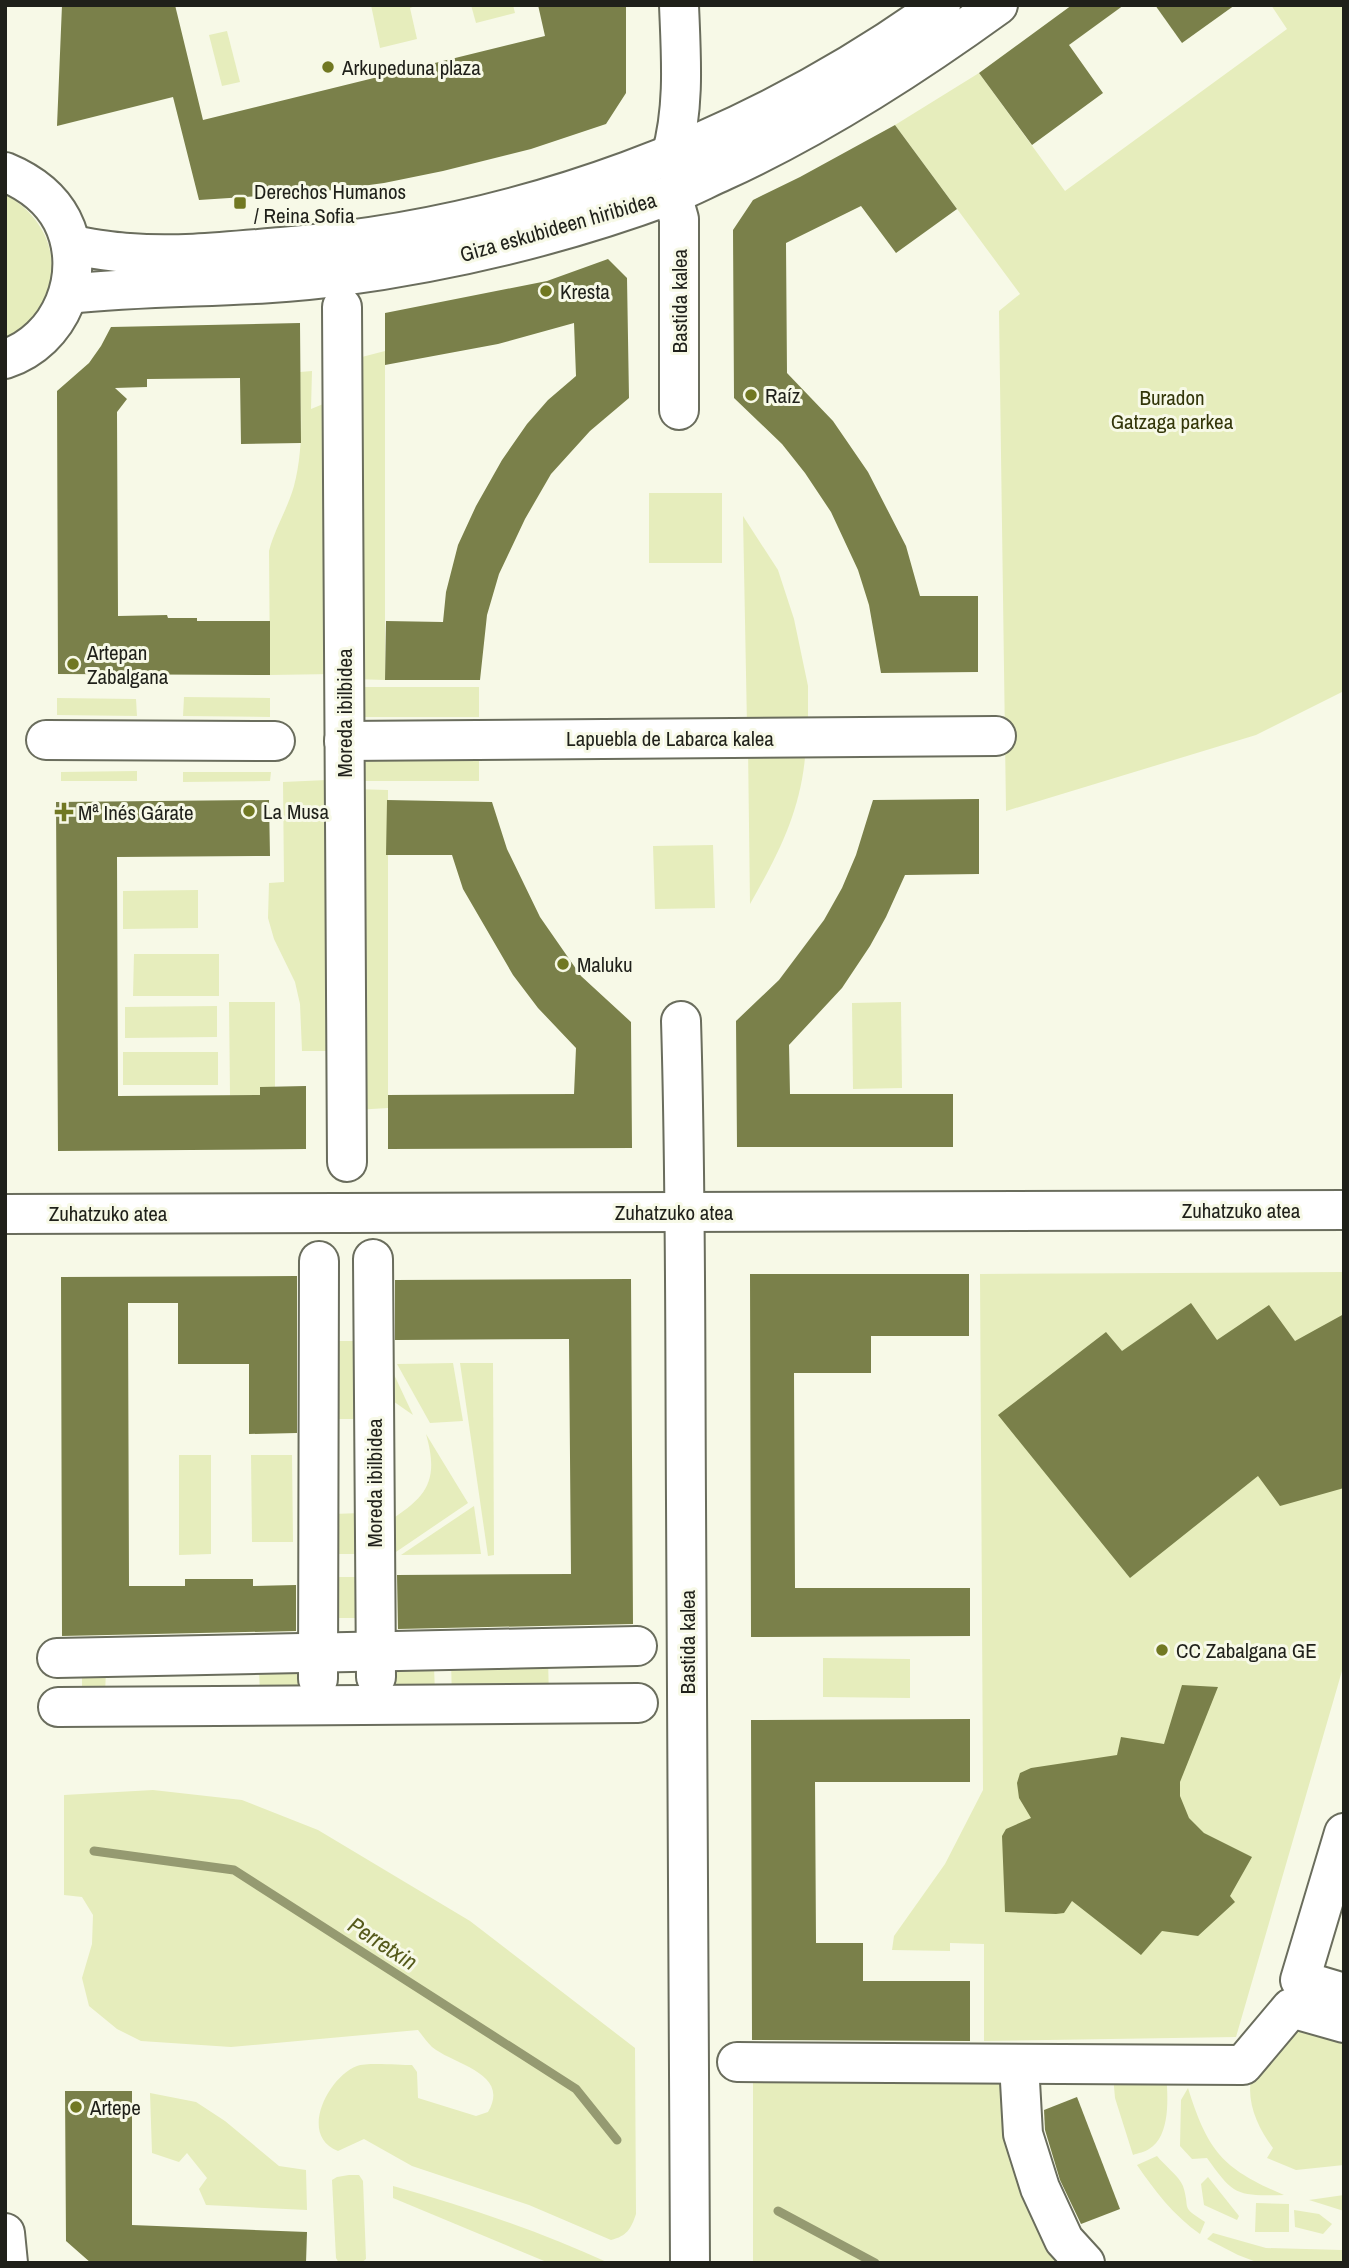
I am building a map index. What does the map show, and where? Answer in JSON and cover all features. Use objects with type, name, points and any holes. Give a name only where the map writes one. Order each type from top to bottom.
[{"type":"street","points":[[671,156],[679,129],[682,67],[680,5]]},
{"type":"street","name":"Giza eskubideen hiribidea","points":[[71,245],[129,253],[217,252],[342,242],[418,230],[530,203],[671,156],[758,115],[877,48],[941,5]]},
{"type":"street","name":"Giza eskubideen hiribidea","points":[[69,294],[128,288],[250,286],[355,274],[458,256],[597,219],[672,194],[764,152],[897,76],[998,5]]},
{"type":"street","points":[[5,172],[27,181],[47,199],[62,220],[71,245],[73,270],[69,294],[56,321],[35,343],[6,364]]},
{"type":"street","name":"Bastida kalea","points":[[672,194],[679,219],[679,410]]},
{"type":"street","name":"Moreda ibilbidea","points":[[342,307],[346,1162]]},
{"type":"street","name":"Lapuebla de Labarca kalea","points":[[344,741],[996,736]]},
{"type":"street","points":[[46,740],[275,741]]},
{"type":"street","name":"Bastida kalea","points":[[681,1021],[691,2062],[690,2263]]},
{"type":"street","name":"Zuhatzuko atea","points":[[5,1214],[1344,1210]]},
{"type":"street","name":"Moreda ibilbidea","points":[[373,1259],[376,1706]]},
{"type":"street","points":[[318,1706],[319,1261]]},
{"type":"street","points":[[57,1658],[637,1646]]},
{"type":"street","points":[[58,1707],[638,1703]]},
{"type":"street","points":[[1344,1833],[1300,1980],[1344,1993]]},
{"type":"street","points":[[737,2062],[1243,2066],[1291,2008],[1344,2023]]},
{"type":"street","points":[[1019,2064],[1023,2134],[1040,2188],[1064,2240],[1085,2263]]},
{"type":"street","points":[[5,2233],[8,2263]]},
{"type":"green space","points":[[371,5],[418,5],[410,8],[417,39],[380,48]]},
{"type":"green space","points":[[471,5],[513,5],[515,13],[476,23]]},
{"type":"green space","name":"Buradon Gatzaga parkea","points":[[1271,5],[1344,5],[1344,691],[1256,735],[1006,811],[999,311],[1020,294],[895,125],[979,73],[1065,191],[1287,29]]},
{"type":"green space","points":[[227,31],[240,82],[222,86],[209,35]]},
{"type":"green space","points":[[5,194],[35,219],[45,235],[52,269],[43,304],[29,325],[5,341]]},
{"type":"green space","points":[[385,351],[385,680],[353,679],[354,359]]},
{"type":"green space","points":[[312,371],[311,409],[333,400],[334,674],[270,675],[269,551],[297,472],[301,429],[300,372]]},
{"type":"green space","points":[[649,493],[722,493],[722,563],[649,563]]},
{"type":"green space","points":[[743,516],[778,570],[794,619],[808,686],[808,727],[747,726]]},
{"type":"green space","points":[[355,687],[479,687],[479,717],[355,717]]},
{"type":"green space","points":[[184,697],[270,698],[270,717],[183,716]]},
{"type":"green space","points":[[57,698],[136,699],[137,716],[57,715]]},
{"type":"green space","points":[[806,744],[800,788],[788,828],[750,904],[748,746]]},
{"type":"green space","points":[[353,759],[479,759],[479,781],[353,781]]},
{"type":"green space","points":[[137,771],[137,781],[61,781],[61,772]]},
{"type":"green space","points":[[183,772],[271,772],[270,781],[183,782]]},
{"type":"green space","points":[[327,780],[335,1051],[302,1051],[300,1004],[295,982],[274,939],[268,918],[269,883],[284,882],[283,782]]},
{"type":"green space","points":[[353,789],[388,790],[388,1108],[355,1110]]},
{"type":"green space","points":[[713,845],[715,908],[655,909],[653,846]]},
{"type":"green space","points":[[198,890],[198,928],[123,929],[123,891]]},
{"type":"green space","points":[[134,954],[219,954],[219,996],[133,996]]},
{"type":"green space","points":[[229,1002],[275,1002],[275,1087],[260,1087],[260,1095],[230,1095]]},
{"type":"green space","points":[[901,1002],[902,1088],[853,1089],[852,1003]]},
{"type":"green space","points":[[217,1006],[217,1037],[125,1038],[125,1007]]},
{"type":"green space","points":[[123,1052],[218,1052],[218,1085],[123,1085]]},
{"type":"green space","name":"CC Zabalgana GE","points":[[1344,1272],[1344,1664],[1236,2037],[984,2041],[984,1944],[950,1943],[950,1951],[892,1950],[894,1936],[945,1864],[983,1790],[980,1274]]},
{"type":"green space","points":[[333,1341],[361,1341],[360,1419],[333,1419]]},
{"type":"green space","points":[[453,1363],[463,1421],[430,1423],[397,1364]]},
{"type":"green space","points":[[460,1363],[493,1363],[494,1555],[488,1556]]},
{"type":"green space","points":[[390,1366],[413,1415],[390,1399]]},
{"type":"green space","points":[[426,1434],[468,1503],[390,1556],[389,1521],[421,1495],[430,1475],[430,1450]]},
{"type":"green space","points":[[179,1455],[211,1455],[211,1554],[179,1555]]},
{"type":"green space","points":[[251,1455],[292,1455],[293,1542],[252,1542]]},
{"type":"green space","points":[[474,1506],[481,1554],[401,1555]]},
{"type":"green space","points":[[361,1513],[362,1554],[334,1554],[333,1514]]},
{"type":"green space","points":[[334,1577],[361,1577],[361,1618],[334,1618]]},
{"type":"green space","points":[[823,1658],[910,1659],[910,1698],[823,1697]]},
{"type":"green space","points":[[548,1659],[549,1698],[452,1700],[451,1661]]},
{"type":"green space","points":[[434,1667],[435,1693],[390,1695],[390,1668]]},
{"type":"green space","points":[[305,1668],[306,1694],[260,1694],[259,1669]]},
{"type":"green space","points":[[82,1669],[106,1669],[105,1695],[82,1695]]},
{"type":"green space","points":[[153,1790],[242,1800],[318,1830],[470,1921],[635,2048],[636,2214],[628,2231],[611,2240],[529,2205],[412,2166],[364,2139],[338,2151],[326,2143],[320,2133],[322,2107],[336,2082],[346,2072],[361,2065],[412,2065],[417,2072],[418,2098],[476,2116],[488,2112],[493,2099],[492,2088],[486,2079],[432,2047],[418,2030],[231,2047],[141,2041],[117,2029],[89,2006],[82,1978],[92,1944],[93,1915],[82,1897],[64,1895],[64,1795]]},
{"type":"green space","points":[[1308,2026],[1344,2035],[1344,2165],[1296,2170],[1267,2158],[1273,2148],[1253,2111],[1250,2090],[1254,2070],[1272,2048],[1288,2033]]},
{"type":"green space","points":[[753,2073],[1001,2075],[1069,2263],[753,2263]]},
{"type":"green space","points":[[1166,2074],[1166,2115],[1161,2135],[1149,2149],[1133,2155],[1115,2098],[1113,2075]]},
{"type":"green space","points":[[1188,2088],[1203,2128],[1221,2156],[1246,2176],[1284,2195],[1256,2195],[1238,2191],[1224,2180],[1207,2158],[1192,2159],[1180,2146],[1181,2100]]},
{"type":"green space","points":[[150,2093],[196,2102],[225,2121],[279,2166],[306,2170],[307,2210],[206,2205],[199,2189],[207,2178],[187,2153],[179,2162],[152,2153]]},
{"type":"green space","points":[[1157,2156],[1181,2182],[1189,2210],[1205,2222],[1200,2234],[1165,2202],[1137,2165]]},
{"type":"green space","points":[[359,2175],[363,2181],[366,2259],[361,2263],[339,2263],[336,2258],[332,2180]]},
{"type":"green space","points":[[1208,2177],[1239,2216],[1237,2220],[1204,2205],[1201,2184]]},
{"type":"green space","points":[[393,2186],[502,2220],[609,2263],[549,2263],[393,2198]]},
{"type":"green space","points":[[1344,2195],[1344,2211],[1309,2200]]},
{"type":"green space","points":[[1256,2203],[1289,2204],[1289,2232],[1255,2232]]},
{"type":"green space","points":[[1294,2210],[1319,2214],[1332,2224],[1323,2234],[1295,2227]]},
{"type":"green space","points":[[1213,2233],[1266,2248],[1342,2250],[1344,2263],[1259,2263],[1207,2239]]},
{"type":"building","points":[[62,5],[175,5],[203,120],[545,36],[538,5],[626,5],[626,93],[606,124],[531,149],[384,183],[318,192],[199,200],[173,97],[57,126]]},
{"type":"building","points":[[1072,5],[1124,5],[1069,45],[1103,93],[1032,145],[979,73]]},
{"type":"building","points":[[1155,5],[1235,5],[1182,43]]},
{"type":"building","points":[[895,125],[957,209],[896,253],[861,206],[786,243],[787,373],[833,421],[868,472],[906,546],[920,596],[978,596],[978,672],[881,673],[869,605],[858,570],[831,512],[782,444],[734,398],[733,230],[753,200]]},
{"type":"building","points":[[608,259],[627,278],[629,398],[590,431],[551,474],[525,519],[499,574],[487,615],[480,680],[385,680],[386,621],[443,622],[446,592],[458,545],[476,506],[502,460],[527,424],[548,400],[576,376],[574,323],[498,344],[385,365],[385,313],[547,281]]},
{"type":"building","points":[[300,323],[301,443],[241,444],[240,378],[147,379],[147,387],[115,388],[127,399],[117,412],[118,616],[167,615],[168,618],[197,618],[197,621],[270,621],[270,675],[58,674],[57,391],[89,363],[111,327]]},
{"type":"building","points":[[979,799],[979,874],[905,875],[870,946],[842,988],[789,1045],[790,1094],[953,1094],[953,1147],[737,1147],[736,1021],[779,980],[824,920],[856,855],[873,800]]},
{"type":"building","points":[[269,800],[270,856],[117,857],[118,1096],[260,1095],[260,1087],[306,1086],[306,1149],[58,1151],[56,802]]},
{"type":"building","points":[[387,800],[492,802],[507,849],[540,917],[581,976],[631,1022],[632,1148],[388,1149],[388,1095],[574,1094],[576,1048],[538,1008],[513,975],[463,889],[452,855],[386,855]]},
{"type":"building","points":[[750,1274],[969,1274],[969,1336],[871,1336],[871,1373],[794,1373],[795,1588],[970,1588],[970,1636],[751,1637]]},
{"type":"building","points":[[297,1276],[297,1433],[249,1434],[249,1364],[178,1364],[178,1303],[128,1303],[129,1586],[185,1586],[185,1579],[253,1579],[253,1586],[296,1585],[296,1631],[62,1636],[61,1277]]},
{"type":"building","points":[[631,1279],[633,1624],[398,1629],[397,1575],[571,1574],[569,1339],[395,1340],[395,1280]]},
{"type":"building","points":[[1191,1303],[1217,1340],[1269,1305],[1295,1341],[1344,1314],[1344,1488],[1280,1506],[1258,1476],[1130,1578],[998,1415],[1106,1332],[1122,1351]]},
{"type":"building","points":[[1182,1685],[1218,1687],[1180,1782],[1180,1796],[1189,1818],[1204,1833],[1252,1857],[1230,1896],[1235,1902],[1198,1936],[1162,1931],[1141,1955],[1072,1901],[1064,1913],[1005,1912],[1002,1836],[1006,1829],[1031,1818],[1019,1798],[1017,1783],[1020,1773],[1031,1768],[1117,1755],[1121,1737],[1164,1744]]},
{"type":"building","points":[[970,1719],[970,1782],[815,1782],[816,1943],[863,1943],[863,1981],[970,1981],[970,2041],[752,2040],[751,1720]]},
{"type":"building","points":[[65,2091],[132,2091],[132,2225],[307,2232],[306,2263],[91,2263],[66,2241]]},
{"type":"building","points":[[1077,2097],[1120,2209],[1081,2224],[1060,2180],[1045,2130],[1044,2110]]},
{"type":"waterway","name":"Perretxin","points":[[94,1851],[234,1870],[576,2089],[617,2140]]},
{"type":"waterway","name":"Perretxin","points":[[778,2211],[875,2263]]},
{"type":"place","name":"Arkupeduna plaza","points":[[328,67]]},
{"type":"place","name":"Derechos Humanos / Reina Sofia","points":[[240,203]]},
{"type":"place","name":"Kresta","points":[[546,291]]},
{"type":"place","name":"Raíz","points":[[751,395]]},
{"type":"place","name":"Artepan Zabalgana","points":[[73,664]]},
{"type":"place","name":"La Musa","points":[[249,811]]},
{"type":"place","name":"Mª Inés Gárate","points":[[64,812]]},
{"type":"place","name":"Maluku","points":[[563,964]]},
{"type":"place","name":"CC Zabalgana GE","points":[[1162,1650]]},
{"type":"place","name":"Artepe","points":[[76,2107]]}]
